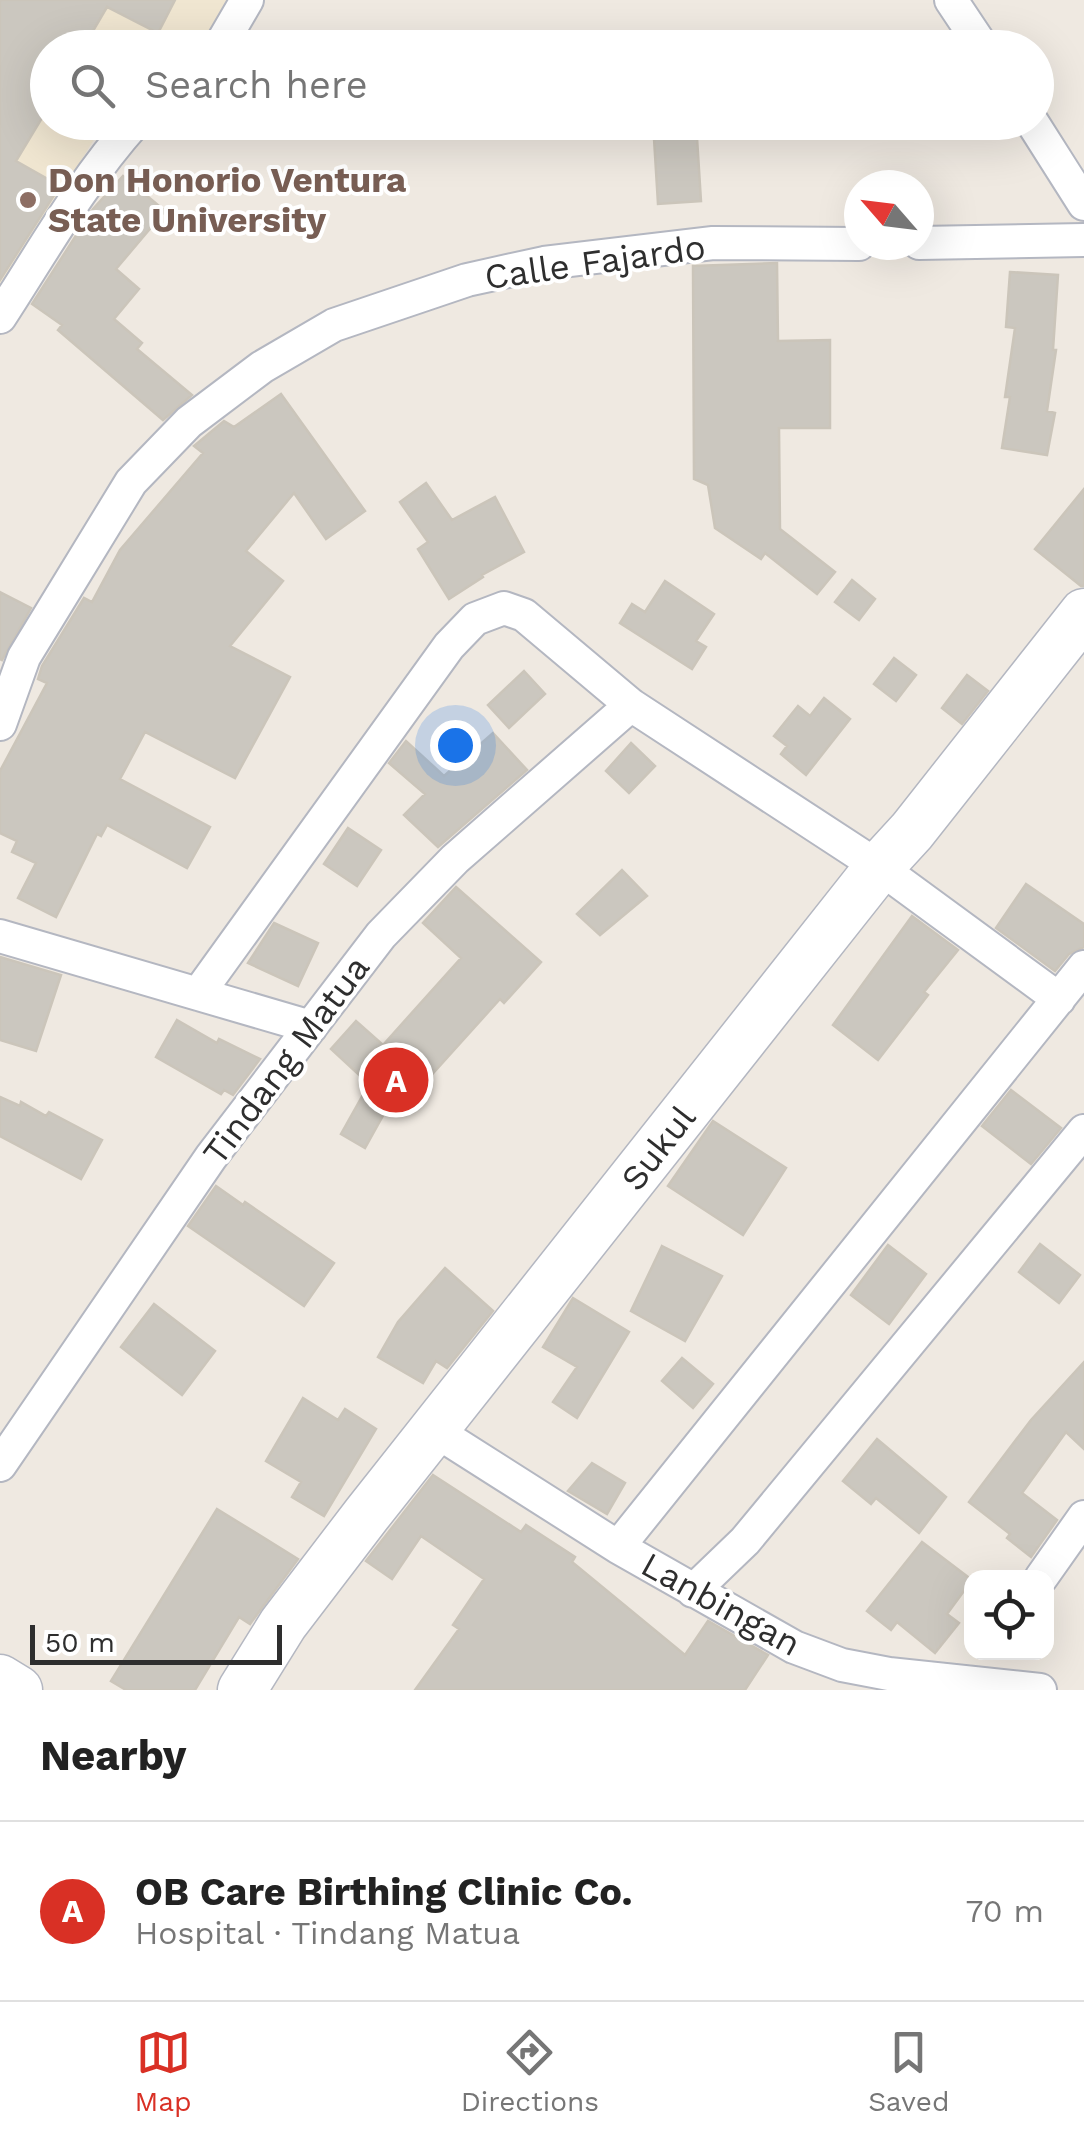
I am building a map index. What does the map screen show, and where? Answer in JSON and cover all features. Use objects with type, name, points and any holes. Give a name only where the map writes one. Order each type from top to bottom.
[{"type":"street","points":[[230,30],[247,0]]},
{"type":"street","points":[[951,0],[971,30]]},
{"type":"street","points":[[0,317],[118,140]]},
{"type":"street","points":[[1043,140],[1084,204]]},
{"type":"street","points":[[934,243],[1084,240]]},
{"type":"street","name":"Calle Fajardo","points":[[0,724],[24,658],[131,482],[189,422],[262,367],[334,325],[467,280],[544,263],[713,243],[844,244]]},
{"type":"street","points":[[198,994],[449,646],[475,619],[504,608],[524,615],[631,705],[879,867],[1058,999]]},
{"type":"street","name":"Sukul","points":[[242,1690],[284,1624],[434,1430],[1084,614]]},
{"type":"street","name":"Tindang Matua","points":[[0,1465],[212,1157],[381,935],[455,859],[631,705]]},
{"type":"street","points":[[0,936],[311,1027]]},
{"type":"street","points":[[618,1547],[1084,967]]},
{"type":"street","points":[[693,1591],[754,1530],[1084,1131]]},
{"type":"street","name":"Lanbingan","points":[[434,1430],[618,1547],[794,1647],[842,1665],[889,1674],[1040,1690]]},
{"type":"street","points":[[1047,1570],[1084,1518]]},
{"type":"street","points":[[982,1682],[993,1660]]},
{"type":"street","points":[[0,1678],[18,1690]]},
{"type":"shaded area","name":"Don Honorio Ventura State University","points":[[0,0],[236,0],[218,30],[30,30],[30,140],[94,140],[0,293]]},
{"type":"building","points":[[0,0],[175,0],[160,30],[107,7],[94,30],[30,30],[30,138],[16,161],[60,186],[0,280]]},
{"type":"building","points":[[654,140],[697,140],[701,201],[658,204]]},
{"type":"building","points":[[123,176],[165,211],[116,269],[139,289],[114,319],[142,343],[137,349],[192,395],[163,420],[58,330],[62,325],[32,304],[93,209]]},
{"type":"building","points":[[777,263],[778,341],[830,340],[830,428],[779,428],[780,529],[835,572],[817,594],[765,553],[761,559],[715,528],[708,485],[694,479],[693,266]]},
{"type":"building","points":[[1010,272],[1058,275],[1056,350],[1047,411],[1055,413],[1047,455],[1002,448],[1015,328],[1006,327]]},
{"type":"building","points":[[281,394],[365,511],[326,539],[294,493],[246,551],[283,581],[230,646],[290,677],[235,778],[145,732],[120,779],[210,827],[187,868],[107,825],[101,836],[97,834],[56,917],[18,898],[36,863],[12,852],[17,841],[0,833],[0,771],[47,683],[38,679],[42,666],[84,598],[92,602],[120,550],[203,453],[194,446],[224,421],[234,427]]},
{"type":"building","points":[[426,483],[452,520],[495,497],[524,552],[449,599],[418,549],[428,542],[400,502]]},
{"type":"building","points":[[1084,489],[1084,586],[1081,586],[1035,549]]},
{"type":"building","points":[[852,580],[875,599],[859,620],[835,602]]},
{"type":"building","points":[[665,581],[714,614],[696,641],[706,647],[692,669],[620,623],[632,604],[645,612]]},
{"type":"building","points":[[0,592],[31,608],[2,660],[0,659]]},
{"type":"building","points":[[894,658],[916,675],[896,701],[874,684]]},
{"type":"building","points":[[524,671],[545,694],[509,728],[488,705]]},
{"type":"building","points":[[967,675],[988,691],[962,724],[942,708]]},
{"type":"building","points":[[824,698],[850,719],[806,775],[781,754],[787,746],[774,736],[798,706],[810,716]]},
{"type":"building","points":[[493,733],[527,770],[438,847],[404,815],[425,794],[389,763],[406,741],[444,776]]},
{"type":"building","points":[[631,743],[655,766],[629,793],[606,771]]},
{"type":"building","points":[[348,828],[381,850],[357,886],[324,864]]},
{"type":"building","points":[[622,870],[647,896],[600,935],[577,914]]},
{"type":"building","points":[[1026,884],[1084,924],[1084,947],[1069,954],[1055,971],[996,928]]},
{"type":"building","points":[[456,887],[541,962],[504,1003],[500,999],[399,1111],[390,1103],[365,1148],[341,1134],[369,1084],[331,1049],[356,1021],[383,1045],[461,958],[423,923]]},
{"type":"building","points":[[912,916],[958,950],[878,1060],[833,1025]]},
{"type":"building","points":[[274,923],[318,943],[298,986],[248,963]]},
{"type":"building","points":[[0,957],[61,975],[36,1051],[0,1040]]},
{"type":"building","points":[[177,1020],[217,1043],[219,1039],[260,1059],[233,1095],[224,1090],[221,1094],[156,1057]]},
{"type":"building","points":[[1011,1090],[1061,1128],[1031,1164],[982,1126]]},
{"type":"building","points":[[0,1097],[20,1106],[21,1102],[46,1116],[49,1112],[102,1140],[81,1179],[0,1136]]},
{"type":"building","points":[[713,1121],[786,1168],[743,1235],[668,1186]]},
{"type":"building","points":[[216,1186],[334,1263],[304,1306],[188,1226]]},
{"type":"building","points":[[1040,1244],[1080,1275],[1059,1303],[1019,1272]]},
{"type":"building","points":[[888,1245],[926,1274],[889,1324],[851,1295]]},
{"type":"building","points":[[662,1246],[722,1276],[685,1341],[631,1311]]},
{"type":"building","points":[[445,1268],[493,1311],[447,1368],[436,1361],[423,1383],[378,1357],[398,1322]]},
{"type":"building","points":[[573,1298],[629,1332],[577,1418],[553,1402],[577,1367],[543,1347]]},
{"type":"building","points":[[154,1304],[215,1351],[182,1395],[121,1347]]},
{"type":"building","points":[[682,1358],[713,1384],[693,1408],[662,1381]]},
{"type":"building","points":[[1084,1362],[1084,1449],[1066,1432],[1022,1493],[1057,1520],[1031,1557],[1007,1538],[1010,1534],[969,1502],[1031,1420]]},
{"type":"building","points":[[303,1398],[338,1420],[345,1409],[376,1429],[324,1516],[292,1497],[301,1482],[266,1461]]},
{"type":"building","points":[[877,1439],[946,1497],[919,1533],[876,1498],[871,1504],[843,1481]]},
{"type":"building","points":[[592,1463],[625,1483],[607,1514],[568,1491]]},
{"type":"building","points":[[433,1475],[521,1532],[526,1525],[575,1557],[572,1562],[685,1655],[708,1621],[768,1655],[745,1690],[415,1690],[459,1629],[453,1625],[484,1579],[421,1536],[392,1579],[366,1561]]},
{"type":"building","points":[[217,1509],[298,1559],[250,1624],[239,1617],[195,1690],[126,1690],[111,1681]]},
{"type":"building","points":[[922,1542],[964,1574],[964,1591],[947,1614],[959,1623],[935,1653],[897,1622],[891,1630],[867,1611]]},
{"type":"place","name":"Don Honorio Ventura State University","points":[[28,200]]},
{"type":"place","name":"OB Care Birthing Clinic Co.","points":[[396,1080]]}]
